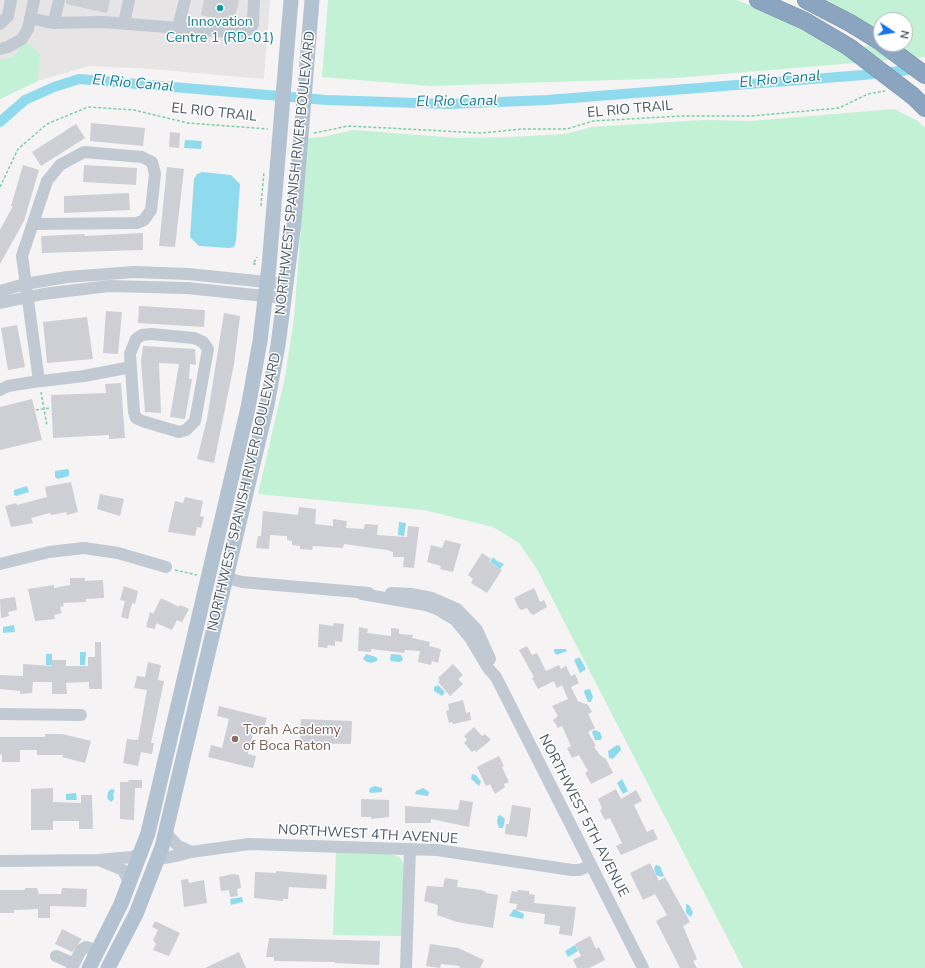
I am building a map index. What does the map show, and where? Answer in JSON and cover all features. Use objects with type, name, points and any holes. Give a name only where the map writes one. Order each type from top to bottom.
[{"type":"highway","points":[[758,0],[805,21],[849,47],[876,66],[919,102]]},
{"type":"highway","points":[[806,0],[850,23],[873,37]]},
{"type":"highway","points":[[894,52],[925,75]]},
{"type":"main road","name":"NORTHWEST SPANISH RIVER BOULEVARD","points":[[89,968],[130,884],[142,853],[153,816],[255,374],[267,289],[291,0]]},
{"type":"main road","name":"NORTHWEST SPANISH RIVER BOULEVARD","points":[[108,968],[136,914],[159,859],[267,405],[285,291],[303,118],[312,0]]},
{"type":"main road","points":[[227,578],[221,564],[230,519],[232,476]]},
{"type":"street","points":[[0,24],[8,16],[11,0]]},
{"type":"street","points":[[0,49],[8,47],[22,38],[28,29],[33,0]]},
{"type":"street","points":[[54,22],[59,0]]},
{"type":"street","points":[[124,23],[129,0]]},
{"type":"street","points":[[178,27],[184,0]]},
{"type":"street","points":[[30,18],[54,22],[124,23],[243,33],[247,32],[253,24],[254,0]]},
{"type":"street","points":[[34,224],[137,223],[144,220],[151,210],[155,174],[152,162],[142,157],[84,152],[60,165],[47,181],[34,224],[22,256],[40,385]]},
{"type":"street","points":[[0,291],[25,284],[92,274],[134,272],[188,274],[285,291]]},
{"type":"street","points":[[0,303],[27,297],[88,288],[126,286],[267,289]]},
{"type":"street","points":[[151,334],[194,338],[203,342],[208,349],[206,367],[195,421],[191,426],[180,432],[136,418],[134,412],[131,367],[130,354],[133,345],[136,339],[142,335],[151,334]]},
{"type":"street","points":[[0,390],[8,386],[40,385],[131,367]]},
{"type":"street","points":[[0,564],[49,552],[84,548],[118,553],[166,567]]},
{"type":"street","name":"NORTHWEST 5TH AVENUE","points":[[227,578],[242,582],[362,594],[426,605],[447,614],[463,627],[496,677],[643,968]]},
{"type":"street","points":[[0,714],[81,715]]},
{"type":"street","points":[[166,833],[178,846],[191,852]]},
{"type":"street","name":"NORTHWEST 4TH AVENUE","points":[[159,859],[191,852],[249,844],[437,850],[572,870],[580,870],[590,864]]},
{"type":"street","points":[[406,968],[410,849]]},
{"type":"street","points":[[0,861],[98,860],[132,856],[142,853]]},
{"type":"street","points":[[98,860],[122,870],[130,884]]},
{"type":"street","points":[[56,956],[73,966],[81,950],[86,947],[98,951]]},
{"type":"path","name":"EL RIO TRAIL","points":[[311,133],[348,126],[482,133],[522,128],[567,128],[593,121],[682,116],[751,116],[839,108],[868,94],[890,91]]},
{"type":"path","name":"EL RIO TRAIL","points":[[0,187],[18,149],[47,124],[88,107],[134,110],[188,123],[272,129]]},
{"type":"path","points":[[40,385],[47,426]]},
{"type":"path","points":[[36,410],[50,408]]},
{"type":"path","points":[[166,567],[208,578]]},
{"type":"shaded area","points":[[0,0],[270,0],[264,79],[152,69],[89,66],[37,81],[0,99]]},
{"type":"green space","points":[[328,0],[736,0],[769,12],[837,48],[873,46],[873,52],[913,52],[913,12],[873,12],[873,27],[827,0],[925,0],[925,57],[675,78],[431,86],[322,77]]},
{"type":"green space","points":[[26,42],[40,54],[38,81],[0,99],[0,59],[13,57]]},
{"type":"green space","points":[[894,109],[918,121],[925,128],[925,968],[743,968],[537,569],[519,543],[493,527],[424,510],[258,494],[285,377],[294,318],[308,138],[323,137],[353,130],[457,138],[511,137],[565,134],[592,127],[703,120],[751,121]]},
{"type":"green space","points":[[336,851],[391,854],[399,857],[404,867],[402,936],[333,935]]},
{"type":"water","points":[[185,140],[202,141],[201,149],[184,148]]},
{"type":"water","points":[[202,172],[231,175],[240,184],[236,241],[234,247],[199,246],[190,237],[194,179],[197,174]]},
{"type":"water","points":[[69,470],[69,476],[58,479],[55,477],[55,471]]},
{"type":"water","points":[[27,486],[29,492],[16,496],[14,495],[14,490]]},
{"type":"water","points":[[399,522],[406,523],[404,536],[398,535]]},
{"type":"water","points":[[493,557],[497,561],[504,564],[500,569],[490,562]]},
{"type":"water","points":[[14,625],[15,632],[3,633],[3,627]]},
{"type":"water","points":[[554,649],[566,649],[567,651],[557,655],[554,652]]},
{"type":"water","points":[[80,652],[86,652],[85,665],[80,665]]},
{"type":"water","points":[[46,654],[52,654],[52,665],[46,665]]},
{"type":"water","points":[[366,654],[376,657],[378,660],[372,663],[367,662],[363,659]]},
{"type":"water","points":[[391,654],[401,655],[403,660],[400,662],[390,661]]},
{"type":"water","points":[[580,658],[586,669],[580,673],[574,660]]},
{"type":"water","points":[[438,685],[445,692],[442,696],[434,691],[434,687]]},
{"type":"water","points":[[590,689],[593,697],[591,702],[588,702],[584,692],[585,690]]},
{"type":"water","points":[[594,730],[600,732],[602,737],[601,740],[595,740],[592,732]]},
{"type":"water","points":[[617,745],[620,746],[621,750],[613,759],[609,758],[608,751]]},
{"type":"water","points":[[472,774],[476,775],[481,782],[479,786],[471,779]]},
{"type":"water","points":[[622,779],[628,791],[623,794],[617,783]]},
{"type":"water","points":[[375,786],[382,788],[382,792],[369,792],[370,788]]},
{"type":"water","points":[[423,788],[429,792],[428,796],[415,794],[416,791]]},
{"type":"water","points":[[111,789],[115,790],[113,794],[114,799],[111,802],[107,798],[108,792]]},
{"type":"water","points":[[76,793],[77,800],[66,800],[66,794]]},
{"type":"water","points":[[500,815],[505,819],[503,828],[499,828],[497,822],[498,816]]},
{"type":"water","points":[[656,865],[660,866],[664,876],[661,877],[656,875],[654,868]]},
{"type":"water","points":[[242,897],[243,902],[231,905],[230,899]]},
{"type":"water","points":[[686,904],[689,905],[693,912],[691,917],[686,913]]},
{"type":"water","points":[[514,909],[524,914],[523,919],[509,916]]},
{"type":"water","points":[[575,945],[578,951],[568,957],[565,951]]},
{"type":"building","points":[[66,0],[110,0],[107,13],[66,4]]},
{"type":"building","name":"Innovation Centre 1 (RD-01)","points":[[204,0],[239,0],[234,22],[201,15]]},
{"type":"building","points":[[91,123],[145,128],[143,146],[90,141]]},
{"type":"building","points":[[76,124],[85,138],[41,166],[32,152]]},
{"type":"building","points":[[170,132],[180,133],[179,148],[169,147]]},
{"type":"building","points":[[23,165],[39,170],[24,221],[0,264],[0,230],[13,206],[11,206]]},
{"type":"building","points":[[84,165],[137,168],[136,185],[83,182]]},
{"type":"building","points":[[167,167],[184,169],[175,247],[159,246]]},
{"type":"building","points":[[129,193],[130,210],[64,213],[64,196]]},
{"type":"building","points":[[143,233],[143,250],[42,253],[41,236],[84,234],[85,236]]},
{"type":"building","points":[[139,306],[205,310],[204,327],[138,323]]},
{"type":"building","points":[[106,311],[122,312],[118,354],[103,353]]},
{"type":"building","points":[[224,313],[240,316],[234,364],[214,463],[197,459],[207,419]]},
{"type":"building","points":[[87,317],[93,359],[47,363],[43,322]]},
{"type":"building","points":[[17,325],[25,367],[8,370],[1,328]]},
{"type":"building","points":[[143,346],[195,349],[196,365],[190,364],[189,379],[192,379],[185,419],[170,417],[179,364],[159,363],[161,413],[145,412],[141,361]]},
{"type":"building","points":[[121,383],[125,438],[109,439],[109,435],[53,438],[51,395],[106,393],[105,384]]},
{"type":"building","points":[[32,399],[42,440],[0,450],[0,407]]},
{"type":"building","points":[[71,482],[78,512],[67,515],[66,512],[51,515],[50,513],[31,518],[33,523],[11,527],[5,506],[16,503],[17,505],[47,497],[45,487]]},
{"type":"building","points":[[100,494],[124,499],[120,516],[97,509]]},
{"type":"building","points":[[185,497],[203,501],[200,516],[204,517],[201,528],[197,527],[195,536],[168,532],[175,501],[183,503]]},
{"type":"building","points":[[299,507],[316,509],[315,524],[333,526],[333,519],[347,521],[346,528],[364,529],[365,524],[378,525],[377,535],[407,537],[408,526],[419,527],[414,568],[403,567],[404,557],[393,557],[393,552],[387,550],[344,544],[343,548],[313,546],[312,550],[300,549],[300,546],[292,545],[292,541],[287,540],[287,536],[270,535],[269,549],[256,548],[258,536],[261,536],[263,511],[298,515]]},
{"type":"building","points":[[445,540],[461,544],[453,572],[440,569],[441,566],[427,562],[431,545],[442,548]]},
{"type":"building","points":[[482,553],[491,559],[489,562],[502,570],[487,593],[471,583],[473,579],[468,575]]},
{"type":"building","points":[[70,578],[85,578],[85,581],[103,580],[104,598],[86,599],[86,602],[63,603],[64,606],[60,607],[62,613],[54,615],[55,619],[35,621],[28,589],[54,585],[54,588],[70,585]]},
{"type":"building","points":[[124,586],[138,591],[135,604],[132,603],[128,619],[121,617],[125,601],[120,600]]},
{"type":"building","points":[[534,588],[540,602],[544,600],[547,607],[533,615],[527,608],[521,610],[514,598]]},
{"type":"building","points":[[15,597],[17,610],[8,612],[9,616],[1,618],[0,599]]},
{"type":"building","points":[[161,598],[179,607],[180,605],[189,609],[182,622],[177,620],[172,630],[156,623],[155,629],[146,627],[150,612],[153,614]]},
{"type":"building","points":[[334,623],[344,624],[342,642],[335,641],[335,646],[328,645],[327,648],[318,647],[319,624],[333,626]]},
{"type":"building","points":[[359,627],[368,629],[367,633],[391,636],[391,628],[399,629],[399,634],[413,635],[412,638],[430,642],[429,646],[441,649],[438,663],[432,661],[431,665],[418,662],[420,651],[405,650],[404,653],[371,649],[371,652],[358,651]]},
{"type":"building","points":[[95,642],[101,642],[102,689],[89,689],[89,682],[66,683],[67,694],[52,694],[52,682],[33,682],[32,693],[20,694],[20,691],[0,689],[0,675],[23,676],[23,664],[52,666],[52,660],[66,660],[66,666],[88,666],[88,657],[95,657]]},
{"type":"building","points":[[527,646],[532,655],[537,653],[546,671],[559,665],[561,669],[566,666],[571,676],[575,674],[579,683],[571,687],[578,701],[588,705],[592,712],[588,714],[595,728],[588,732],[596,746],[594,747],[600,755],[606,759],[613,773],[591,784],[585,773],[588,771],[579,755],[572,758],[567,748],[571,746],[562,726],[558,728],[553,720],[558,716],[552,706],[568,699],[562,685],[557,688],[554,681],[538,689],[532,678],[534,677],[519,650]]},
{"type":"building","points":[[148,662],[161,665],[158,680],[164,681],[151,743],[154,743],[152,754],[141,752],[138,766],[123,763],[127,739],[138,740],[147,690],[134,688],[137,676],[145,677]]},
{"type":"building","points":[[453,664],[463,675],[458,679],[463,684],[450,696],[438,682],[440,680],[438,678]]},
{"type":"building","points":[[463,700],[466,713],[470,712],[471,720],[453,724],[452,722],[449,723],[446,711],[449,710],[448,704]]},
{"type":"building","points":[[219,706],[267,718],[264,728],[255,726],[248,754],[256,756],[253,768],[208,757],[211,745],[222,748],[229,719],[217,716]]},
{"type":"building","points":[[301,719],[352,721],[351,744],[300,743]]},
{"type":"building","points":[[474,727],[482,736],[485,734],[491,740],[476,752],[475,750],[472,752],[464,743],[467,740],[464,736]]},
{"type":"building","points":[[45,734],[62,734],[91,741],[85,763],[62,757],[63,755],[37,755],[37,750],[20,750],[20,762],[2,762],[2,755],[0,754],[0,737],[45,737]]},
{"type":"building","points":[[499,756],[509,782],[504,784],[505,787],[495,794],[490,784],[486,786],[477,767]]},
{"type":"building","points":[[129,780],[142,780],[142,788],[135,788],[134,820],[120,819],[120,782],[128,782]]},
{"type":"building","points":[[53,788],[53,802],[81,803],[81,795],[92,795],[93,829],[79,829],[79,821],[53,821],[53,830],[31,830],[31,789]]},
{"type":"building","points":[[616,789],[621,799],[636,790],[642,801],[634,805],[647,832],[653,829],[658,839],[621,855],[616,846],[622,843],[610,818],[605,820],[600,811],[602,808],[598,799]]},
{"type":"building","points":[[361,799],[389,800],[389,817],[371,819],[371,817],[361,817]]},
{"type":"building","points":[[460,800],[473,802],[469,827],[431,819],[431,823],[405,823],[405,806],[458,810]]},
{"type":"building","points":[[512,805],[531,808],[527,837],[505,834],[506,824],[509,824]]},
{"type":"building","points":[[650,863],[659,881],[665,877],[690,922],[683,926],[697,959],[693,961],[697,968],[680,968],[656,921],[667,915],[655,894],[643,900],[630,873]]},
{"type":"building","points":[[276,871],[327,875],[326,889],[289,887],[288,899],[283,899],[283,901],[254,898],[255,872],[276,873]]},
{"type":"building","points":[[233,874],[239,875],[241,888],[237,889],[238,896],[230,897],[229,890],[221,891],[219,877]]},
{"type":"building","points":[[445,878],[458,880],[457,887],[481,890],[486,893],[498,895],[493,928],[457,922],[437,915],[438,905],[424,901],[427,886],[443,887]]},
{"type":"building","points":[[188,879],[189,883],[204,880],[207,903],[184,907],[181,880]]},
{"type":"building","points":[[25,888],[37,888],[39,894],[61,894],[62,888],[87,889],[86,907],[50,906],[50,918],[38,918],[38,909],[14,910],[14,913],[0,913],[0,890],[25,890]]},
{"type":"building","points":[[518,890],[529,891],[529,894],[535,895],[534,903],[576,907],[572,936],[559,934],[560,926],[544,924],[545,914],[516,910],[517,904],[509,903],[512,891],[517,892]]},
{"type":"building","points":[[155,921],[180,933],[169,956],[153,950],[156,944],[153,940],[158,930],[152,927]]},
{"type":"building","points":[[62,929],[82,939],[72,952],[55,944]]},
{"type":"building","points":[[590,936],[596,949],[599,947],[605,960],[589,968],[577,968],[573,960],[581,956],[575,944]]},
{"type":"building","points":[[269,938],[380,941],[379,965],[335,962],[274,961],[274,957],[266,957]]},
{"type":"building","points":[[430,944],[458,948],[484,960],[480,968],[459,968],[460,966],[441,964],[440,968],[426,966]]},
{"type":"building","points":[[239,952],[246,968],[205,968]]},
{"type":"waterway","name":"El Rio Canal","points":[[0,122],[25,100],[54,87],[79,79],[326,100],[449,104],[547,100],[863,75],[917,69]]},
{"type":"place","name":"Innovation Centre 1 (RD-01)","points":[[220,8]]},
{"type":"place","name":"Torah Academy of Boca Raton","points":[[235,739]]}]
